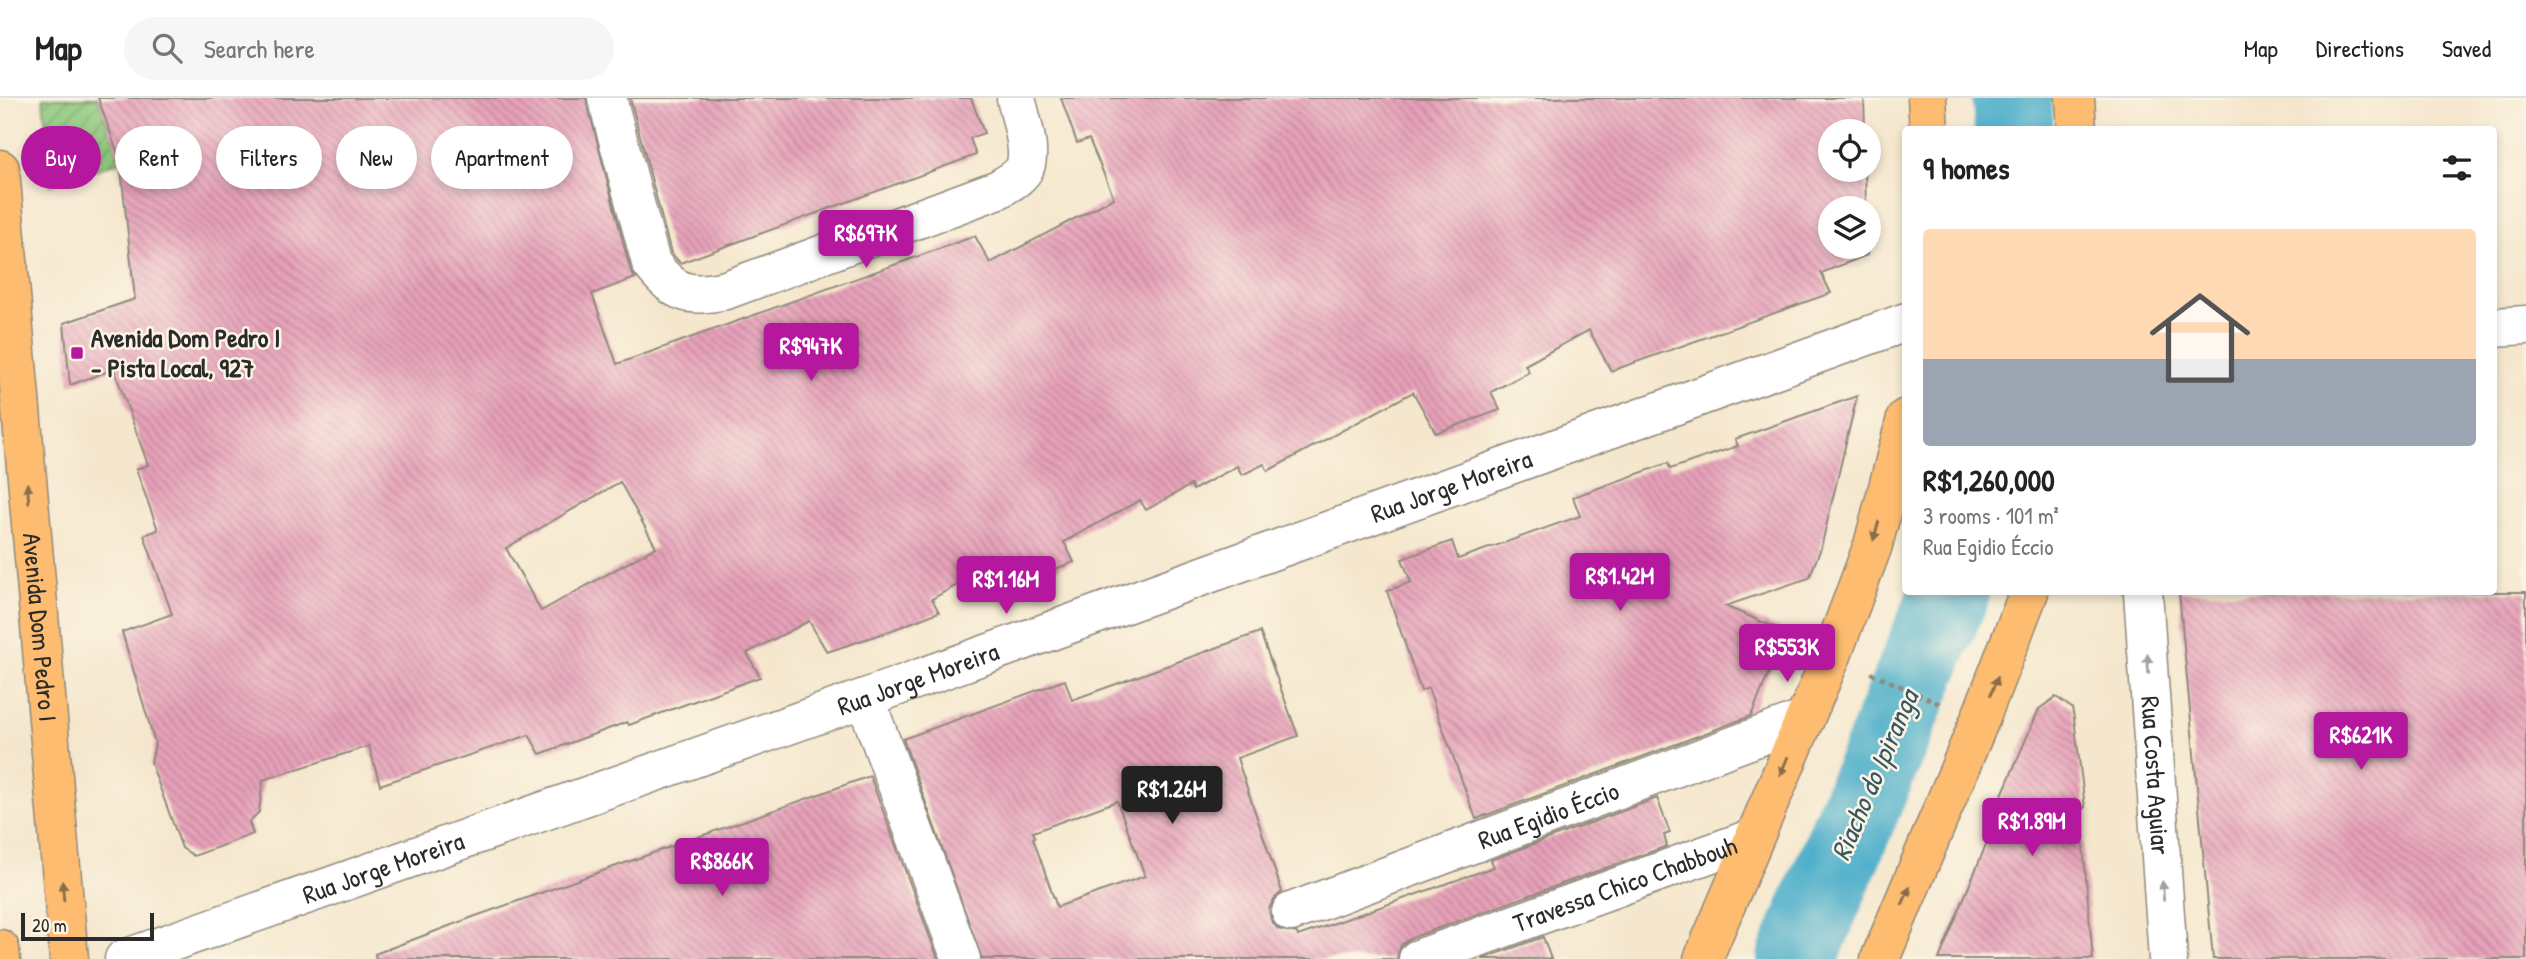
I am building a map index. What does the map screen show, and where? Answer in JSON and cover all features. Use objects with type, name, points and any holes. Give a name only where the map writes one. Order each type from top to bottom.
[{"type":"main road","points":[[1927,98],[1929,126]]},
{"type":"main road","points":[[2076,98],[2077,126]]},
{"type":"main road","name":"Avenida Dom Pedro I","points":[[0,169],[69,959]]},
{"type":"main road","points":[[0,450],[21,414]]},
{"type":"main road","points":[[1703,959],[1832,654],[1873,545],[1902,433]]},
{"type":"main road","points":[[1880,959],[1989,697],[2028,595]]},
{"type":"main road","points":[[0,948],[1,959]]},
{"type":"street","points":[[607,98],[651,263],[664,280],[679,290],[699,296],[726,290],[999,189],[1015,179],[1025,166],[1025,140],[1016,98]]},
{"type":"street","name":"Rua Jorge Moreira","points":[[124,959],[865,698],[1902,323]]},
{"type":"street","points":[[2497,327],[2526,325]]},
{"type":"street","name":"Rua Costa Aguiar","points":[[2143,595],[2168,959]]},
{"type":"street","points":[[865,698],[961,959]]},
{"type":"street","name":"Rua Egidio Éccio","points":[[1291,912],[1805,719]]},
{"type":"street","name":"Travessa Chico Chabbouh","points":[[1418,959],[1754,838]]},
{"type":"path","points":[[1879,677],[1937,703]]},
{"type":"green space","points":[[43,98],[98,98],[115,145],[115,163],[101,168],[101,126],[46,126]]},
{"type":"building","points":[[98,98],[586,98],[630,269],[635,278],[592,294],[617,364],[975,236],[990,263],[1114,198],[1089,139],[1077,143],[1061,98],[1864,98],[1865,119],[1818,119],[1818,182],[1865,182],[1866,196],[1818,196],[1818,259],[1857,259],[1821,273],[1831,293],[1611,371],[1589,330],[1525,365],[1529,372],[1491,392],[1500,410],[1436,433],[1413,392],[1268,471],[1264,464],[1242,475],[1237,466],[1193,490],[1191,485],[1146,510],[1140,500],[1064,542],[1074,562],[1009,586],[997,563],[932,599],[939,612],[827,652],[809,621],[747,653],[760,677],[540,754],[529,735],[380,785],[369,746],[263,780],[259,812],[249,822],[253,834],[194,856],[182,848],[151,763],[155,743],[122,632],[172,614],[144,535],[158,530],[136,469],[148,465],[114,369],[70,385],[64,323],[135,299],[123,189],[202,189],[202,126],[115,126],[115,146]],"holes":[[[620,482],[656,547],[541,611],[506,548]]]},
{"type":"building","points":[[630,98],[971,98],[984,133],[970,138],[976,155],[680,263],[671,253]]},
{"type":"building","points":[[1857,396],[1821,548],[1809,578],[1725,606],[1786,632],[1751,716],[1476,819],[1428,688],[1421,691],[1387,591],[1411,582],[1402,559],[1452,541],[1458,559],[1580,516],[1573,497],[1668,463],[1670,469],[1738,446],[1735,439]]},
{"type":"building","points":[[2497,592],[2526,592],[2526,959],[2213,959],[2179,595],[2497,595]]},
{"type":"building","points":[[1260,632],[1298,736],[1237,758],[1282,892],[1274,899],[1269,909],[1271,920],[1278,929],[1297,933],[1298,936],[1494,867],[1491,860],[1657,798],[1670,833],[1664,835],[1667,846],[1411,938],[1401,945],[1397,959],[982,959],[903,739],[1065,680],[1072,700]],"holes":[[[1117,801],[1145,876],[1057,907],[1033,832]]]},
{"type":"building","points":[[2056,697],[2072,708],[2074,718],[2085,807],[2080,811],[2093,959],[1939,959],[2004,801],[2001,797],[2039,709]]},
{"type":"building","points":[[870,776],[938,959],[376,959],[375,954],[473,917]]},
{"type":"building","points":[[1543,937],[1551,959],[1482,959]]},
{"type":"waterway","name":"Riacho do Ipiranga","points":[[2012,98],[2014,126]]},
{"type":"waterway","name":"Riacho do Ipiranga","points":[[1797,959],[1949,595]]},
{"type":"place","name":"Avenida Dom Pedro I - Pista Local, 927","points":[[77,353]]}]
